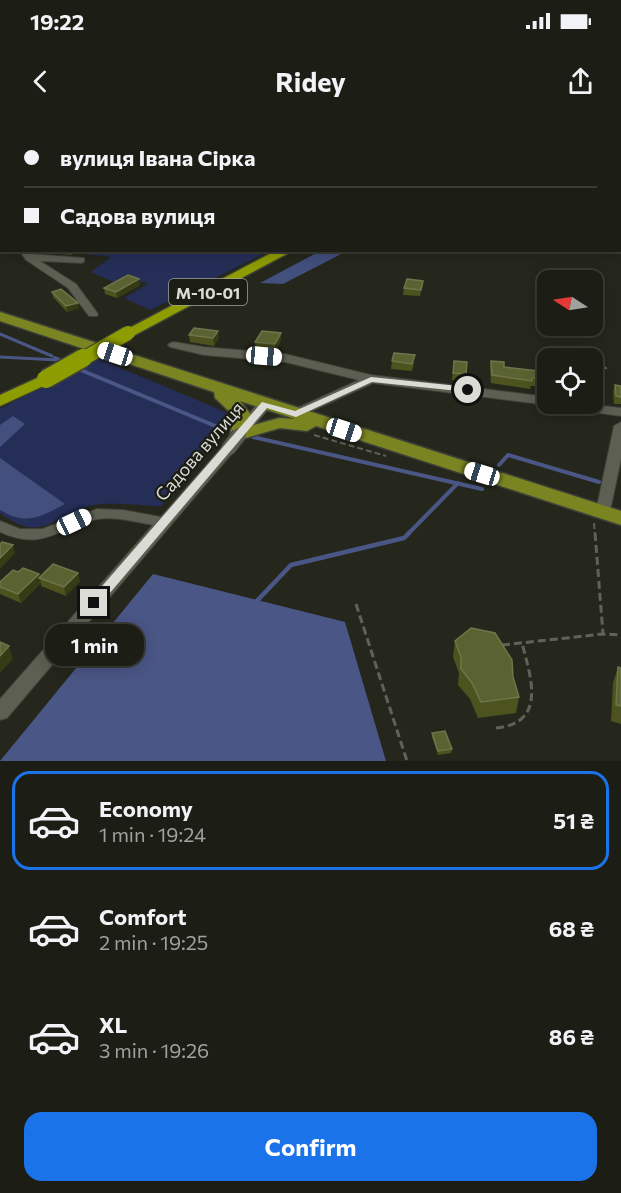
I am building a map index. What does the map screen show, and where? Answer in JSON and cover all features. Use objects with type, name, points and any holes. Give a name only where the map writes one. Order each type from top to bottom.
[{"type":"highway","name":"М-10-01","points":[[0,401],[46,379],[128,333],[284,252]]},
{"type":"main road","points":[[0,316],[598,513],[621,518]]},
{"type":"main road","points":[[201,383],[237,406],[243,416],[233,442]]},
{"type":"main road","points":[[233,442],[279,423],[344,430]]},
{"type":"street","points":[[26,254],[81,260]]},
{"type":"street","points":[[26,254],[72,286],[93,314]]},
{"type":"street","points":[[174,345],[204,351],[285,358],[371,379],[537,399]]},
{"type":"street","points":[[296,414],[371,379]]},
{"type":"street","name":"Садова вулиця","points":[[0,712],[265,404]]},
{"type":"street","points":[[603,410],[621,412]]},
{"type":"street","points":[[598,513],[617,468],[621,426]]},
{"type":"street","name":"Садова вулиця","points":[[0,525],[18,534],[43,534],[97,514],[123,514],[162,522]]},
{"type":"path","points":[[598,513],[603,634]]},
{"type":"path","points":[[356,604],[406,761]]},
{"type":"path","points":[[502,645],[603,634],[621,635]]},
{"type":"path","points":[[496,728],[513,729],[523,723],[529,712],[530,682],[522,643]]},
{"type":"shaded area","points":[[267,252],[150,310],[124,298],[148,284],[128,277],[116,283],[91,272],[111,257],[77,253]]},
{"type":"shaded area","points":[[318,252],[345,252],[283,284],[260,283]]},
{"type":"shaded area","points":[[97,358],[228,413],[161,506],[97,505],[46,525],[26,527],[14,522],[0,513],[0,409]]},
{"type":"shaded area","points":[[13,416],[25,424],[0,447],[0,425]]},
{"type":"shaded area","points":[[0,458],[65,504],[41,516],[26,519],[0,510]]},
{"type":"shaded area","points":[[153,574],[345,622],[386,761],[0,761]]},
{"type":"building","points":[[128,275],[139,279],[116,292],[104,288]]},
{"type":"building","points":[[407,279],[423,281],[421,290],[404,288]]},
{"type":"building","points":[[61,289],[78,303],[66,306],[52,292]]},
{"type":"building","points":[[194,328],[218,331],[213,338],[189,335]]},
{"type":"building","points":[[262,331],[281,333],[275,344],[255,342]]},
{"type":"building","points":[[394,353],[415,355],[412,364],[392,361]]},
{"type":"building","points":[[454,361],[467,362],[466,374],[453,373]]},
{"type":"building","points":[[491,361],[504,362],[504,367],[537,371],[537,378],[532,378],[532,381],[492,375]]},
{"type":"building","points":[[615,385],[621,386],[621,397],[616,396]]},
{"type":"building","points":[[2,542],[13,545],[0,558],[0,544]]},
{"type":"building","points":[[53,564],[78,573],[64,587],[39,578]]},
{"type":"building","points":[[23,568],[39,574],[18,594],[0,587],[0,582],[13,570],[18,572]]},
{"type":"building","points":[[471,628],[495,633],[512,660],[513,677],[519,697],[481,702],[472,683],[461,669],[461,657],[455,641]]},
{"type":"building","points":[[0,642],[9,646],[0,656]]},
{"type":"building","points":[[618,667],[621,668],[621,706],[616,705]]},
{"type":"building","points":[[445,731],[452,749],[438,751],[432,733]]},
{"type":"waterway","points":[[0,334],[52,356]]},
{"type":"waterway","points":[[0,357],[58,360]]},
{"type":"waterway","points":[[55,358],[64,362]]},
{"type":"waterway","points":[[76,368],[225,430]]},
{"type":"waterway","points":[[253,437],[458,483]]},
{"type":"waterway","points":[[499,465],[508,455],[599,482]]},
{"type":"waterway","points":[[407,535],[458,483]]},
{"type":"waterway","points":[[458,483],[482,489]]},
{"type":"waterway","points":[[254,604],[291,565],[404,538],[407,535]]},
{"type":"route","points":[[94,603],[265,404],[296,414],[371,379],[468,390]]}]
